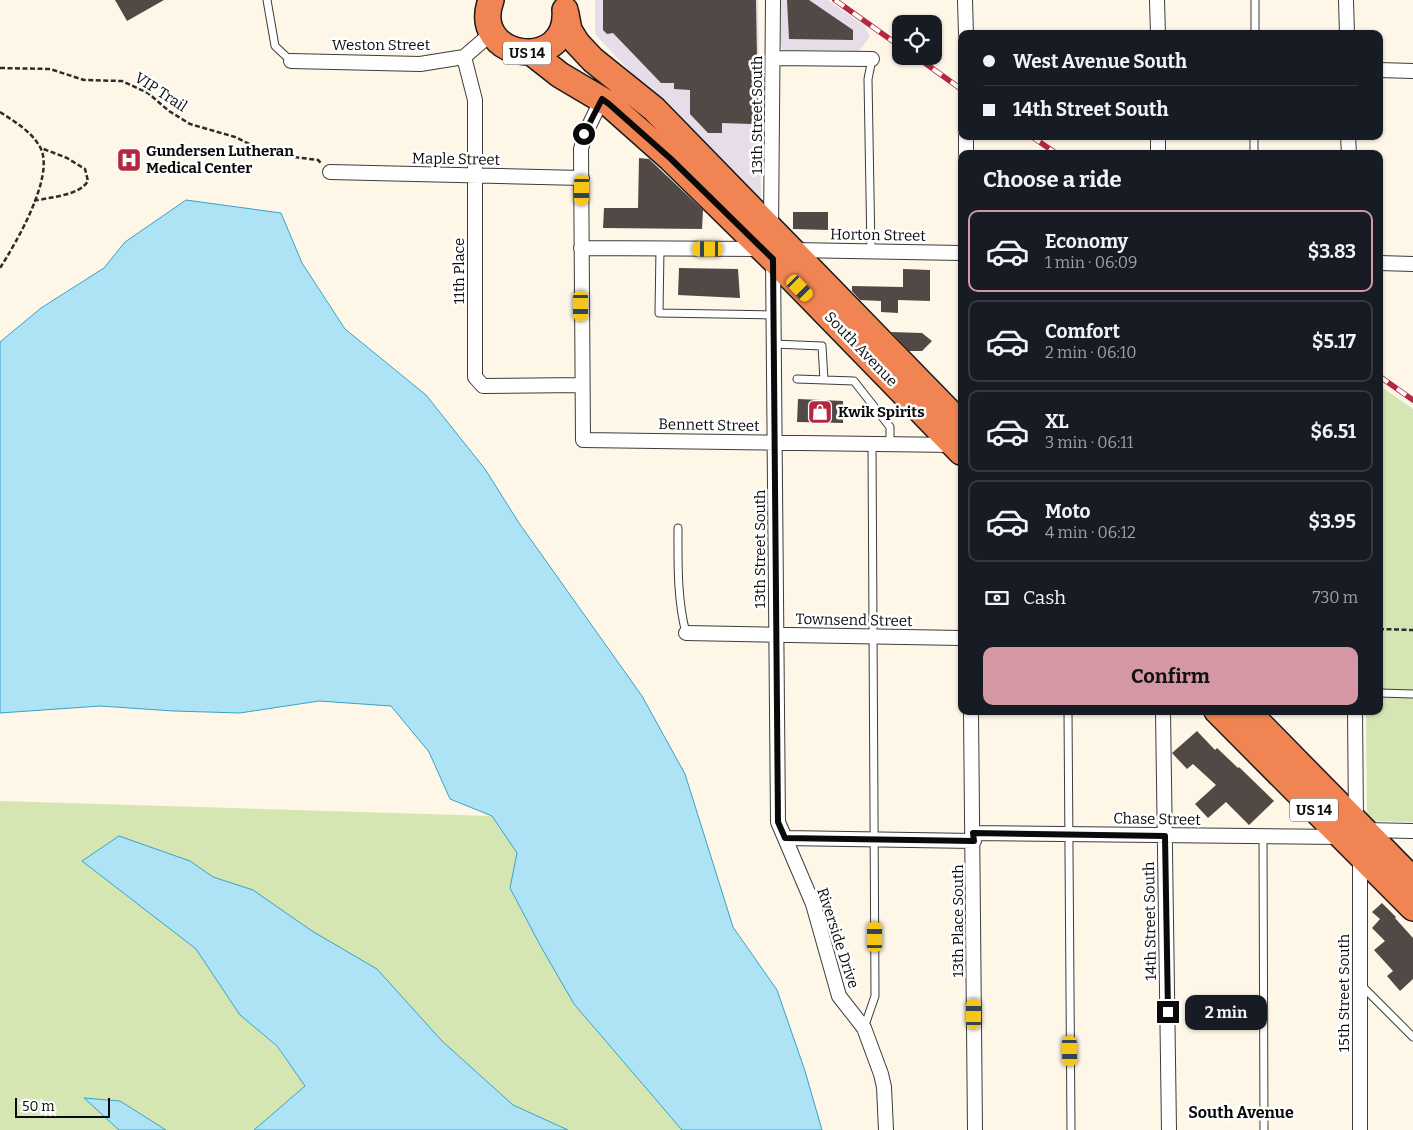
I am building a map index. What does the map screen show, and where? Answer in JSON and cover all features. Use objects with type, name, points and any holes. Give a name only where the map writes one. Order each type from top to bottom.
[{"type":"highway","name":"US 14","points":[[491,0],[488,13],[493,32]]},
{"type":"highway","name":"South Avenue","points":[[493,32],[506,46],[515,51],[532,53],[544,49],[559,37],[565,22],[564,7]]},
{"type":"highway","name":"South Avenue","points":[[564,7],[569,30],[577,43],[593,60],[654,109],[775,247],[958,439]]},
{"type":"highway","name":"South Avenue","points":[[532,53],[560,75],[602,99],[775,247]]},
{"type":"highway","name":"US 14","points":[[1222,715],[1413,880]]},
{"type":"highway","name":"US 14","points":[[1251,715],[1354,829],[1360,856],[1413,908]]},
{"type":"street","name":"13th Street South","points":[[773,0],[778,822],[785,838]]},
{"type":"street","points":[[965,0],[966,30]]},
{"type":"street","points":[[1157,0],[1158,30]]},
{"type":"street","points":[[1346,0],[1347,30]]},
{"type":"street","points":[[464,57],[493,32]]},
{"type":"street","name":"Weston Street","points":[[291,61],[420,64],[464,57]]},
{"type":"street","name":"11th Place","points":[[464,57],[475,100],[475,377],[483,386],[581,385]]},
{"type":"street","points":[[774,58],[872,59]]},
{"type":"street","points":[[1383,70],[1413,71]]},
{"type":"street","points":[[581,385],[582,149],[584,134],[602,99]]},
{"type":"street","name":"Maple Street","points":[[330,172],[582,178]]},
{"type":"street","name":"Horton Street","points":[[582,248],[775,247],[958,253]]},
{"type":"street","points":[[1383,263],[1413,264]]},
{"type":"street","name":"Bennett Street","points":[[581,385],[583,440],[872,444],[958,440]]},
{"type":"street","name":"Townsend Street","points":[[686,633],[958,638]]},
{"type":"street","name":"13th Place South","points":[[971,715],[975,1130]]},
{"type":"street","name":"14th Street South","points":[[1163,715],[1169,1130]]},
{"type":"street","points":[[1354,829],[1355,715]]},
{"type":"street","name":"Chase Street","points":[[785,838],[876,839],[1068,834],[1262,837],[1354,829],[1413,831]]},
{"type":"street","name":"Riverside Drive","points":[[785,838],[813,904],[839,996],[864,1028],[884,1087],[886,1130]]},
{"type":"street","name":"15th Street South","points":[[1360,856],[1360,1130]]},
{"type":"lane","points":[[267,0],[275,46],[291,61]]},
{"type":"lane","points":[[1255,0],[1255,30]]},
{"type":"lane","points":[[871,251],[868,79],[872,59]]},
{"type":"lane","points":[[660,248],[659,313],[774,315]]},
{"type":"lane","points":[[774,344],[822,346],[824,380]]},
{"type":"lane","points":[[797,379],[854,381],[890,427],[890,444]]},
{"type":"lane","points":[[864,1028],[875,996],[876,839],[872,444]]},
{"type":"lane","points":[[678,528],[680,613],[686,633]]},
{"type":"lane","points":[[1383,693],[1413,694]]},
{"type":"lane","points":[[1068,715],[1071,1130]]},
{"type":"lane","points":[[1262,837],[1264,1130]]},
{"type":"lane","points":[[1360,984],[1413,1037]]},
{"type":"path","name":"VIP Trail","points":[[0,68],[50,69],[84,80],[122,81],[148,93],[169,111],[190,124],[235,137],[270,154],[318,160],[330,172]]},
{"type":"path","points":[[0,112],[26,130],[41,148],[67,158],[85,169],[88,182],[85,185],[70,193],[34,201]]},
{"type":"path","points":[[0,268],[34,201],[44,175],[41,148]]},
{"type":"path","points":[[1383,630],[1413,630]]},
{"type":"shaded area","points":[[595,0],[758,0],[761,196],[757,202],[750,200],[595,34]]},
{"type":"shaded area","points":[[779,0],[828,0],[865,26],[870,37],[859,51],[783,50],[779,42]]},
{"type":"green space","points":[[1383,388],[1413,409],[1413,822],[1367,821],[1366,715],[1383,715]]},
{"type":"green space","points":[[0,801],[492,816],[518,853],[510,888],[574,1004],[682,1130],[568,1130],[513,1105],[442,1041],[312,931],[253,891],[213,877],[190,861],[82,861],[196,949],[240,1015],[276,1046],[305,1086],[254,1130],[166,1130],[120,1101],[85,1098],[119,1130],[0,1130]]},
{"type":"water","points":[[186,200],[281,213],[302,263],[345,329],[426,395],[485,469],[519,523],[642,696],[685,774],[733,927],[777,990],[805,1071],[822,1130],[682,1130],[574,1004],[510,888],[517,853],[492,816],[450,799],[429,752],[391,706],[319,701],[240,713],[100,706],[0,713],[0,342],[41,308],[104,268],[125,242]]},
{"type":"water","points":[[119,836],[190,861],[213,877],[253,890],[312,931],[377,969],[442,1041],[513,1105],[568,1130],[254,1130],[305,1086],[277,1046],[240,1015],[196,949],[82,861]]},
{"type":"water","points":[[84,1098],[120,1101],[166,1130],[119,1130]]},
{"type":"building","points":[[115,0],[164,0],[127,21]]},
{"type":"building","points":[[603,0],[756,0],[758,118],[751,124],[722,123],[722,133],[708,133],[690,114],[690,90],[674,89],[674,83],[661,83],[613,33],[607,34],[603,30]]},
{"type":"building","points":[[787,0],[809,0],[853,30],[853,40],[789,39]]},
{"type":"building","points":[[639,158],[649,159],[703,210],[702,229],[603,228],[604,208],[638,208]]},
{"type":"building","points":[[793,212],[828,212],[828,230],[793,229]]},
{"type":"building","points":[[679,268],[738,269],[740,298],[678,295]]},
{"type":"building","points":[[903,269],[930,270],[930,301],[898,300],[898,313],[881,312],[881,301],[860,300],[852,291],[852,286],[903,287]]},
{"type":"building","points":[[891,332],[922,333],[932,341],[922,351],[909,351]]},
{"type":"building","name":"Kwik Spirits","points":[[798,399],[843,401],[843,423],[797,422]]},
{"type":"building","points":[[1197,731],[1215,750],[1217,748],[1239,767],[1274,801],[1249,825],[1226,802],[1208,818],[1195,804],[1216,785],[1193,764],[1187,769],[1172,753]]},
{"type":"building","points":[[1382,903],[1413,938],[1413,979],[1400,991],[1387,976],[1393,971],[1374,950],[1385,941],[1372,928],[1380,919],[1372,912]]},
{"type":"railway","points":[[835,0],[892,41]]},
{"type":"railway","points":[[928,65],[958,87]]},
{"type":"railway","points":[[1037,140],[1051,150]]},
{"type":"railway","points":[[1383,379],[1413,400]]},
{"type":"place","name":"Gundersen Lutheran Medical Center","points":[[129,160]]},
{"type":"place","name":"Kwik Spirits","points":[[820,412]]},
{"type":"district","name":"South Avenue","points":[[1241,1112]]},
{"type":"route","points":[[584,134],[602,99],[671,159],[773,259],[778,822],[785,838],[974,841],[973,833],[1165,836],[1168,1012]]}]
